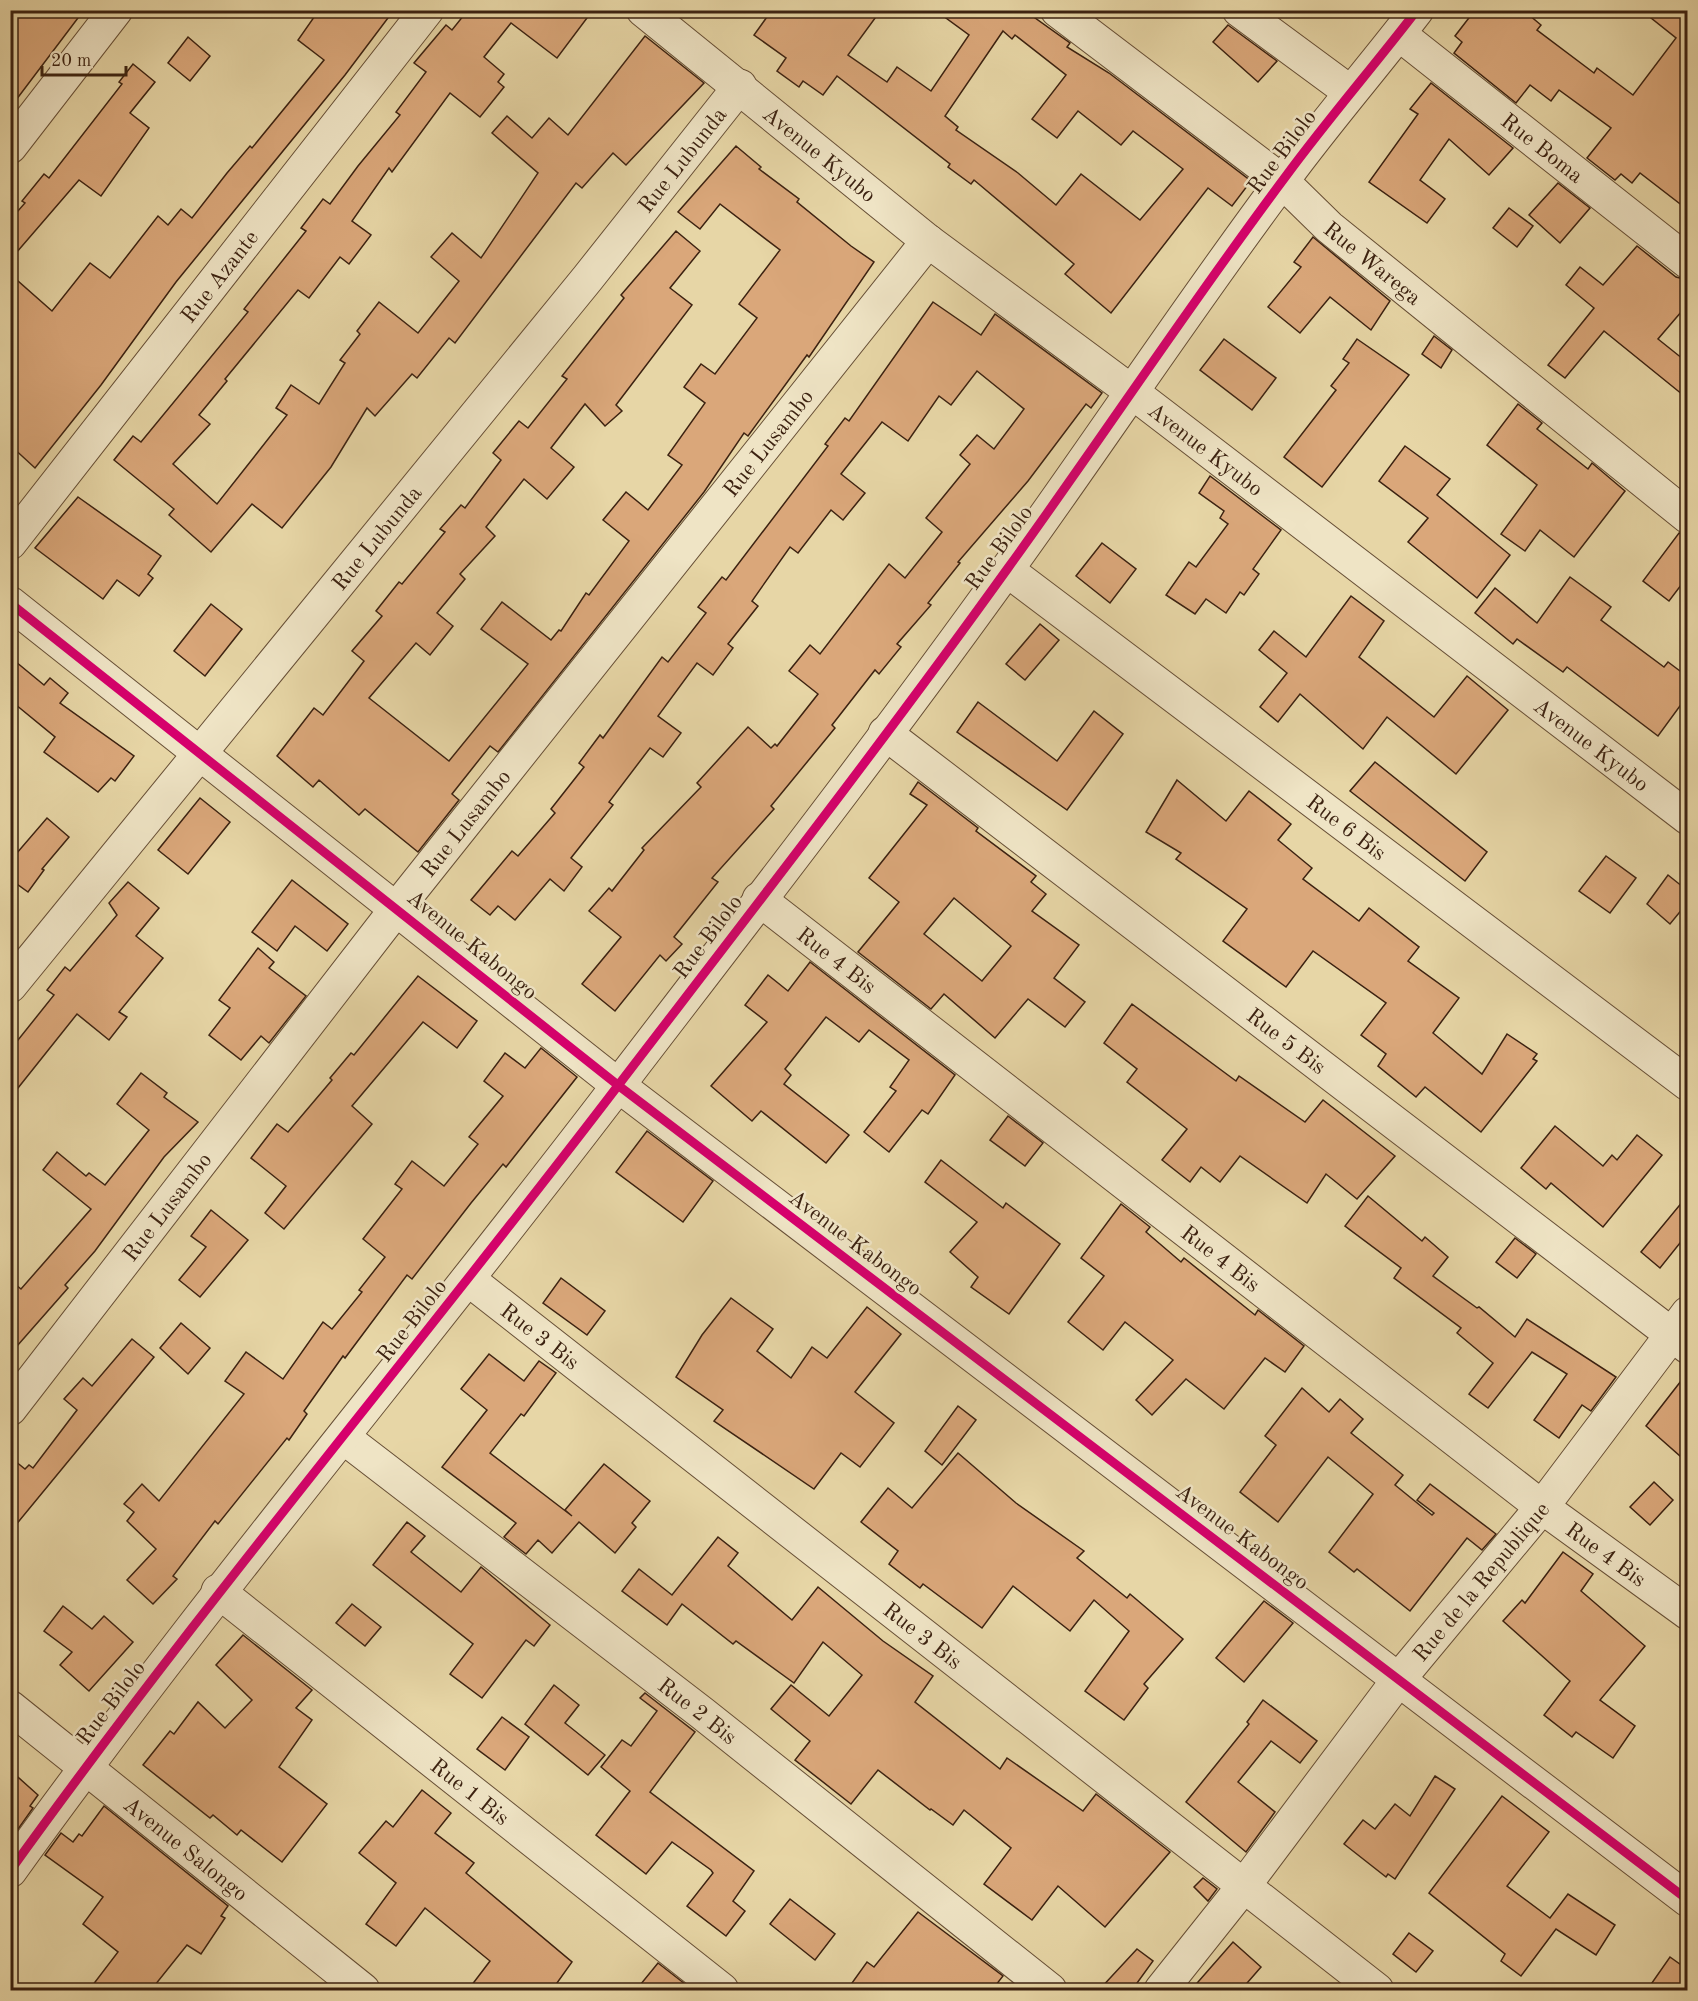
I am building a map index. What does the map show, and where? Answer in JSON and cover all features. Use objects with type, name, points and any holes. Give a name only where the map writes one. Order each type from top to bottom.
[{"type":"street","points":[[10,147],[116,10]]},
{"type":"street","name":"Rue Azante","points":[[10,543],[427,10]]},
{"type":"street","name":"Avenue Kyubo","points":[[643,10],[740,86],[928,241],[1132,392],[1688,818]]},
{"type":"street","name":"Rue Warega","points":[[1057,10],[1282,181],[1329,227],[1688,517]]},
{"type":"street","points":[[1239,10],[1350,92]]},
{"type":"street","name":"Rue Bilolo","points":[[10,1871],[218,1591],[468,1279],[618,1086],[885,734],[1007,570],[1282,181],[1350,92],[1408,22]]},
{"type":"street","name":"Rue Boma","points":[[1408,22],[1688,262]]},
{"type":"street","name":"Rue Lubunda","points":[[10,986],[199,751],[579,288],[740,86]]},
{"type":"street","name":"Rue Lusambo","points":[[10,1409],[397,908],[928,241]]},
{"type":"street","name":"Rue 6 Bis","points":[[1007,570],[1688,1084]]},
{"type":"street","name":"Avenue Kabongo","points":[[10,603],[397,908],[618,1086],[1688,1900]]},
{"type":"street","name":"Rue 5 Bis","points":[[885,734],[1682,1332]]},
{"type":"street","name":"Rue 4 Bis","points":[[759,899],[1542,1507],[1688,1613]]},
{"type":"street","name":"Rue 3 Bis","points":[[468,1279],[1377,1990]]},
{"type":"street","name":"Rue de la Republique","points":[[1161,1990],[1243,1887],[1399,1679],[1542,1507],[1682,1332]]},
{"type":"street","name":"Rue 2 Bis","points":[[343,1437],[702,1713],[1050,1990]]},
{"type":"street","name":"Rue 1 Bis","points":[[218,1591],[722,1990]]},
{"type":"street","name":"Avenue Salongo","points":[[10,1707],[363,1990]]},
{"type":"building","points":[[10,10],[84,10],[10,108]]},
{"type":"building","points":[[319,10],[394,10],[345,75],[176,282],[101,385],[35,468],[10,445],[10,274],[52,311],[90,263],[110,278],[158,216],[168,225],[181,209],[192,218],[227,173],[250,146],[252,148],[324,60],[298,40]]},
{"type":"building","points":[[468,10],[593,10],[557,58],[511,23],[484,57],[504,74],[498,82],[504,87],[480,117],[450,93],[392,172],[389,168],[352,221],[371,235],[349,264],[340,257],[309,298],[298,290],[225,379],[227,381],[199,415],[210,424],[173,464],[217,504],[287,415],[276,408],[291,385],[319,404],[345,363],[340,360],[360,334],[357,331],[379,302],[418,333],[459,281],[431,257],[452,233],[481,258],[538,173],[492,133],[507,116],[532,138],[549,118],[568,135],[645,36],[704,83],[626,165],[613,153],[582,188],[576,183],[455,343],[449,338],[417,378],[412,374],[375,416],[367,408],[331,467],[282,528],[252,504],[211,552],[169,515],[174,509],[114,460],[133,436],[141,442],[248,312],[244,309],[306,231],[301,228],[323,199],[330,204],[400,115],[396,112],[426,72],[414,63],[446,25],[452,30]]},
{"type":"building","points":[[772,10],[881,10],[848,55],[887,82],[897,67],[931,91],[969,35],[935,10],[1034,10],[1031,15],[1070,43],[1067,47],[1109,73],[1251,181],[1232,206],[1208,188],[1111,313],[1065,274],[1074,264],[974,180],[971,184],[948,167],[950,164],[837,76],[823,95],[803,81],[799,87],[777,71],[786,58],[754,35]],"holes":[[[1003,31],[1012,39],[1015,35],[1066,75],[1032,119],[1057,138],[1078,111],[1121,145],[1133,131],[1183,169],[1140,220],[1081,174],[1056,205],[1018,173],[956,130],[958,127],[945,116]]]},
{"type":"building","points":[[1475,10],[1523,10],[1541,25],[1537,30],[1594,73],[1597,68],[1633,95],[1676,38],[1641,10],[1688,10],[1688,210],[1640,173],[1632,183],[1621,174],[1615,180],[1587,158],[1611,128],[1559,90],[1551,101],[1530,85],[1516,103],[1454,53],[1462,42],[1455,36]]},
{"type":"building","points":[[1228,25],[1277,61],[1258,82],[1213,42]]},
{"type":"building","points":[[188,37],[210,56],[190,81],[168,63]]},
{"type":"building","points":[[133,64],[155,82],[130,113],[149,128],[101,196],[79,180],[10,260],[10,220],[25,203],[22,201],[44,174],[49,178],[122,84],[119,82]]},
{"type":"building","points":[[1431,83],[1513,148],[1489,175],[1449,139],[1420,180],[1445,199],[1427,223],[1369,182],[1418,114],[1410,109]]},
{"type":"building","points":[[736,146],[761,167],[759,169],[799,199],[797,202],[874,262],[809,357],[807,355],[748,436],[744,433],[704,492],[498,752],[490,746],[452,794],[459,800],[418,852],[365,809],[359,815],[319,780],[313,787],[277,756],[314,708],[323,715],[364,661],[352,651],[382,616],[376,611],[399,582],[402,584],[445,532],[440,529],[461,505],[465,508],[501,460],[493,453],[519,421],[528,428],[567,379],[562,376],[624,298],[621,295],[676,231],[700,251],[670,288],[692,305],[616,405],[622,411],[605,426],[585,404],[551,448],[574,467],[547,499],[524,479],[486,527],[495,536],[460,574],[465,579],[437,613],[453,626],[430,655],[416,643],[369,698],[449,761],[528,664],[481,629],[502,602],[551,640],[559,630],[561,631],[586,593],[589,595],[629,541],[603,520],[626,492],[648,510],[682,465],[668,455],[705,403],[684,387],[701,364],[715,374],[757,318],[739,304],[780,250],[720,204],[700,229],[678,212]]},
{"type":"building","points":[[1558,183],[1590,208],[1560,243],[1529,215]]},
{"type":"building","points":[[1509,208],[1533,226],[1517,247],[1493,228]]},
{"type":"building","points":[[1313,237],[1390,301],[1371,330],[1330,297],[1300,333],[1268,307],[1301,267],[1294,262]]},
{"type":"building","points":[[1637,246],[1676,277],[1688,280],[1688,304],[1658,339],[1688,363],[1688,399],[1604,331],[1565,378],[1548,365],[1594,308],[1566,285],[1580,267],[1603,285]]},
{"type":"building","points":[[933,302],[981,335],[995,314],[1102,393],[1091,408],[1086,404],[1028,481],[958,562],[960,563],[928,603],[931,605],[897,644],[901,647],[879,674],[875,670],[832,725],[835,728],[771,806],[774,809],[712,878],[718,882],[674,937],[682,944],[666,961],[660,955],[615,1011],[582,984],[621,937],[589,911],[609,888],[612,891],[644,850],[642,848],[701,787],[697,783],[748,727],[771,748],[775,744],[777,746],[818,694],[789,671],[810,645],[820,654],[889,564],[905,578],[942,532],[926,518],[970,464],[960,455],[977,435],[994,449],[1024,409],[977,371],[951,405],[939,396],[908,441],[882,422],[841,474],[865,493],[843,520],[831,510],[798,553],[790,547],[752,601],[758,606],[728,644],[733,648],[713,675],[697,663],[658,716],[681,733],[663,757],[650,748],[609,802],[613,805],[571,858],[582,867],[564,891],[550,879],[515,920],[498,906],[490,915],[471,900],[512,851],[518,856],[555,813],[551,809],[584,767],[579,763],[600,735],[603,738],[662,657],[668,662],[706,613],[698,607],[722,577],[726,580],[828,446],[825,444],[845,418],[849,421]]},
{"type":"building","points":[[1434,336],[1452,350],[1441,368],[1422,354]]},
{"type":"building","points":[[1224,339],[1276,378],[1252,410],[1200,370]]},
{"type":"building","points":[[1357,339],[1409,375],[1322,487],[1284,457],[1336,390],[1331,386],[1349,363],[1343,359]]},
{"type":"building","points":[[1518,404],[1542,423],[1537,429],[1588,469],[1592,463],[1625,491],[1574,557],[1540,530],[1525,551],[1501,534],[1537,485],[1487,445]]},
{"type":"building","points":[[1405,446],[1450,479],[1437,495],[1510,555],[1477,598],[1408,542],[1428,518],[1379,481]]},
{"type":"building","points":[[1210,476],[1281,530],[1253,569],[1259,574],[1244,595],[1240,592],[1226,613],[1206,599],[1195,614],[1166,595],[1189,562],[1196,567],[1228,524],[1220,518],[1224,511],[1199,493]]},
{"type":"building","points":[[78,497],[161,556],[148,574],[153,578],[139,596],[117,580],[103,599],[35,548]]},
{"type":"building","points":[[1679,533],[1688,535],[1688,576],[1669,601],[1643,581]]},
{"type":"building","points":[[1102,543],[1136,569],[1110,603],[1076,576]]},
{"type":"building","points":[[1570,577],[1611,607],[1601,620],[1664,667],[1668,662],[1688,677],[1688,695],[1658,736],[1567,667],[1563,672],[1517,639],[1513,644],[1475,613],[1495,588],[1537,623]]},
{"type":"building","points":[[1351,596],[1384,621],[1359,657],[1434,717],[1467,676],[1508,710],[1456,774],[1387,717],[1363,749],[1300,694],[1278,722],[1260,707],[1287,673],[1259,650],[1274,631],[1306,657]]},
{"type":"building","points":[[211,604],[242,629],[205,676],[174,651]]},
{"type":"building","points":[[1040,624],[1059,640],[1025,680],[1006,664]]},
{"type":"building","points":[[10,657],[44,685],[50,678],[68,693],[60,703],[134,756],[115,781],[111,778],[98,792],[44,752],[55,737],[10,700]]},
{"type":"building","points":[[978,702],[1057,761],[1094,711],[1123,734],[1067,810],[957,732]]},
{"type":"building","points":[[1375,762],[1487,852],[1465,881],[1350,791]]},
{"type":"building","points":[[1177,780],[1226,821],[1249,791],[1291,824],[1278,840],[1312,868],[1303,879],[1359,921],[1369,908],[1419,947],[1408,961],[1459,998],[1433,1033],[1482,1074],[1507,1034],[1537,1054],[1533,1059],[1537,1061],[1481,1132],[1425,1087],[1416,1097],[1378,1066],[1386,1054],[1361,1035],[1386,1003],[1313,951],[1286,987],[1223,941],[1247,909],[1176,859],[1181,853],[1146,832]]},
{"type":"building","points":[[918,782],[978,828],[976,831],[1036,876],[1031,882],[1046,894],[1032,911],[1079,945],[1054,978],[1085,1002],[1065,1027],[1028,999],[995,1038],[944,994],[931,1009],[858,952],[899,902],[869,878],[927,805],[910,794]],"holes":[[[954,898],[1011,946],[982,981],[924,934]]]},
{"type":"building","points":[[200,798],[230,822],[188,874],[158,850]]},
{"type":"building","points":[[47,818],[69,837],[42,869],[44,870],[28,892],[10,879],[10,861]]},
{"type":"building","points":[[1606,856],[1636,878],[1610,913],[1579,891]]},
{"type":"building","points":[[1668,875],[1688,891],[1688,902],[1670,924],[1647,904]]},
{"type":"building","points":[[292,880],[348,924],[327,951],[295,926],[277,951],[252,932]]},
{"type":"building","points":[[128,882],[159,908],[136,936],[163,958],[119,1012],[127,1017],[109,1040],[77,1014],[10,1098],[10,1050],[54,995],[47,990],[65,967],[70,971],[117,915],[109,903]]},
{"type":"building","points":[[258,948],[274,962],[269,968],[306,996],[269,1043],[261,1036],[241,1060],[209,1035],[230,1008],[219,1000]]},
{"type":"building","points":[[810,962],[955,1075],[928,1114],[922,1110],[889,1152],[864,1132],[896,1091],[890,1087],[909,1060],[869,1030],[859,1042],[826,1017],[785,1069],[791,1075],[784,1084],[849,1135],[826,1163],[761,1111],[752,1121],[711,1086],[767,1022],[745,1005],[768,975],[788,991]]},
{"type":"building","points":[[418,976],[477,1021],[457,1048],[423,1022],[352,1106],[372,1124],[284,1229],[265,1213],[286,1186],[251,1158],[277,1124],[288,1132],[332,1080],[330,1078],[351,1053],[354,1055]]},
{"type":"building","points":[[1132,1004],[1236,1081],[1239,1076],[1305,1122],[1323,1100],[1395,1156],[1357,1199],[1326,1174],[1307,1203],[1240,1156],[1220,1182],[1201,1167],[1190,1182],[1162,1160],[1187,1129],[1127,1082],[1137,1069],[1104,1043]]},
{"type":"building","points":[[541,1048],[577,1077],[506,1167],[503,1164],[471,1203],[412,1279],[407,1275],[345,1358],[343,1356],[304,1411],[307,1414],[289,1440],[287,1438],[218,1524],[215,1521],[173,1576],[177,1579],[153,1604],[127,1580],[156,1549],[127,1521],[134,1512],[124,1504],[142,1484],[159,1501],[244,1394],[225,1381],[246,1352],[283,1379],[323,1322],[332,1329],[362,1292],[359,1290],[385,1257],[363,1239],[402,1189],[395,1184],[412,1161],[444,1186],[478,1144],[469,1137],[503,1096],[484,1081],[505,1053],[525,1068]]},
{"type":"building","points":[[141,1073],[167,1093],[164,1097],[198,1122],[164,1157],[95,1251],[65,1285],[68,1288],[10,1354],[10,1280],[21,1289],[91,1209],[43,1170],[57,1152],[86,1176],[89,1173],[105,1185],[149,1130],[117,1104]]},
{"type":"building","points":[[1008,1116],[1043,1143],[1025,1166],[990,1140]]},
{"type":"building","points":[[1555,1126],[1603,1166],[1612,1155],[1617,1160],[1637,1135],[1662,1155],[1603,1227],[1551,1183],[1546,1189],[1521,1168]]},
{"type":"building","points":[[647,1131],[713,1181],[683,1222],[616,1172]]},
{"type":"building","points":[[941,1160],[1003,1208],[1006,1203],[1060,1244],[1009,1314],[971,1287],[978,1277],[950,1252],[977,1222],[925,1182]]},
{"type":"building","points":[[1688,1195],[1688,1233],[1660,1268],[1641,1252]]},
{"type":"building","points":[[1368,1196],[1422,1241],[1425,1237],[1448,1257],[1433,1276],[1477,1308],[1479,1307],[1515,1337],[1527,1319],[1616,1377],[1591,1411],[1582,1405],[1559,1438],[1534,1420],[1567,1374],[1532,1352],[1488,1408],[1469,1394],[1493,1363],[1457,1333],[1461,1328],[1394,1278],[1401,1268],[1345,1226]]},
{"type":"building","points":[[1121,1204],[1150,1227],[1146,1232],[1181,1262],[1184,1258],[1255,1315],[1258,1310],[1304,1346],[1285,1372],[1265,1358],[1224,1409],[1186,1379],[1152,1415],[1136,1400],[1173,1360],[1125,1322],[1103,1350],[1068,1322],[1104,1276],[1081,1258]]},
{"type":"building","points":[[211,1210],[248,1240],[200,1297],[179,1280],[206,1247],[191,1236]]},
{"type":"building","points":[[1515,1238],[1536,1254],[1517,1278],[1496,1262]]},
{"type":"building","points":[[561,1278],[605,1311],[587,1335],[543,1303]]},
{"type":"building","points":[[731,1298],[773,1329],[757,1351],[791,1378],[812,1347],[827,1358],[867,1307],[901,1334],[855,1392],[894,1423],[860,1467],[841,1453],[814,1489],[714,1421],[723,1410],[676,1377],[702,1335]]},
{"type":"building","points":[[181,1323],[210,1348],[188,1374],[160,1348]]},
{"type":"building","points":[[132,1339],[154,1357],[10,1532],[10,1457],[25,1469],[29,1465],[33,1468],[77,1410],[64,1399],[83,1378],[92,1386]]},
{"type":"building","points":[[489,1354],[524,1381],[539,1361],[556,1373],[524,1416],[521,1414],[490,1453],[572,1516],[565,1510],[604,1464],[650,1501],[632,1523],[636,1527],[615,1553],[579,1522],[552,1553],[538,1540],[526,1554],[504,1537],[516,1523],[442,1467],[487,1410],[461,1389]]},
{"type":"building","points":[[1688,1372],[1688,1463],[1646,1426]]},
{"type":"building","points":[[1302,1388],[1329,1412],[1340,1399],[1363,1419],[1351,1433],[1403,1475],[1395,1485],[1432,1515],[1434,1513],[1417,1500],[1430,1484],[1496,1534],[1482,1550],[1467,1538],[1410,1611],[1357,1569],[1354,1572],[1329,1552],[1373,1494],[1328,1457],[1278,1522],[1240,1492],[1276,1445],[1265,1436]]},
{"type":"building","points":[[958,1406],[976,1420],[942,1465],[925,1451]]},
{"type":"building","points":[[958,1453],[1016,1503],[1084,1551],[1077,1558],[1127,1598],[1130,1594],[1183,1639],[1144,1684],[1148,1688],[1124,1720],[1085,1691],[1129,1631],[1094,1600],[1070,1631],[1013,1586],[982,1628],[923,1584],[920,1588],[889,1564],[898,1551],[861,1522],[888,1488],[912,1508]]},
{"type":"building","points":[[1654,1482],[1673,1500],[1650,1525],[1630,1507]]},
{"type":"building","points":[[407,1522],[425,1536],[411,1552],[461,1592],[481,1567],[550,1625],[534,1646],[526,1640],[482,1698],[450,1674],[473,1644],[373,1565]]},
{"type":"building","points":[[718,1537],[738,1553],[728,1566],[792,1620],[818,1587],[883,1641],[933,1676],[915,1702],[1000,1769],[1007,1758],[1083,1811],[1096,1794],[1170,1852],[1105,1927],[1058,1886],[1032,1920],[984,1884],[1011,1848],[964,1810],[953,1825],[878,1770],[851,1804],[795,1760],[810,1741],[771,1709],[791,1685],[829,1716],[862,1675],[823,1642],[794,1683],[736,1641],[733,1644],[682,1604],[667,1625],[622,1591],[639,1569],[672,1595]]},
{"type":"building","points":[[1563,1552],[1593,1574],[1581,1591],[1645,1646],[1600,1700],[1635,1726],[1613,1758],[1576,1732],[1572,1737],[1544,1715],[1570,1681],[1503,1621],[1522,1600],[1525,1603]]},
{"type":"building","points":[[1264,1601],[1293,1623],[1244,1682],[1216,1658]]},
{"type":"building","points":[[352,1604],[381,1627],[365,1646],[336,1623]]},
{"type":"building","points":[[63,1606],[92,1629],[104,1616],[133,1642],[89,1691],[60,1665],[72,1652],[44,1631]]},
{"type":"building","points":[[243,1635],[312,1690],[296,1708],[312,1720],[279,1767],[327,1804],[282,1862],[241,1830],[237,1835],[213,1815],[210,1818],[143,1765],[170,1731],[174,1734],[198,1702],[225,1728],[252,1700],[216,1665]]},
{"type":"building","points":[[554,1685],[579,1705],[565,1723],[605,1755],[588,1775],[525,1724]]},
{"type":"building","points":[[645,1693],[695,1732],[650,1792],[754,1871],[733,1901],[745,1911],[726,1936],[687,1906],[713,1873],[711,1870],[672,1842],[646,1874],[596,1835],[630,1791],[601,1767],[622,1740],[631,1746],[657,1711],[640,1698]]},
{"type":"building","points":[[1263,1700],[1317,1741],[1300,1763],[1271,1741],[1238,1782],[1275,1812],[1246,1852],[1186,1802],[1249,1724],[1247,1722]]},
{"type":"building","points":[[502,1717],[529,1737],[505,1770],[477,1749]]},
{"type":"building","points":[[10,1770],[38,1795],[30,1806],[33,1808],[16,1832],[12,1829],[10,1831]]},
{"type":"building","points":[[1435,1776],[1455,1789],[1395,1879],[1388,1874],[1386,1877],[1344,1844],[1363,1820],[1375,1829],[1395,1804],[1410,1816]]},
{"type":"building","points":[[422,1790],[451,1813],[435,1833],[474,1863],[466,1873],[572,1962],[552,1990],[468,1990],[490,1961],[425,1908],[396,1946],[366,1924],[396,1883],[359,1853],[386,1821],[393,1827]]},
{"type":"building","points":[[1502,1796],[1549,1832],[1507,1886],[1550,1918],[1568,1894],[1615,1925],[1596,1955],[1556,1929],[1521,1976],[1501,1961],[1505,1954],[1429,1893]]},
{"type":"building","points":[[104,1806],[228,1906],[221,1916],[225,1918],[201,1954],[187,1945],[151,1990],[89,1990],[118,1952],[83,1924],[103,1897],[45,1855],[61,1833],[73,1842],[79,1834],[82,1836]]},
{"type":"building","points":[[1203,1878],[1217,1889],[1208,1901],[1194,1887]]},
{"type":"building","points":[[790,1899],[835,1934],[815,1960],[770,1924]]},
{"type":"building","points":[[918,1912],[1003,1976],[992,1990],[847,1990],[867,1962],[874,1967]]},
{"type":"building","points":[[1409,1933],[1433,1951],[1416,1972],[1393,1954]]},
{"type":"building","points":[[1233,1942],[1261,1967],[1241,1990],[1191,1990]]},
{"type":"building","points":[[1137,1949],[1153,1961],[1132,1990],[1099,1990]]},
{"type":"building","points":[[1670,1957],[1688,1970],[1688,1990],[1647,1990]]},
{"type":"building","points":[[658,1963],[685,1984],[692,1990],[636,1990]]},
{"type":"cycle path","points":[[10,1871],[159,1671],[544,1182],[816,827],[1008,568],[1250,224],[1417,10]]},
{"type":"cycle path","points":[[10,603],[619,1086],[1688,1900]]}]
